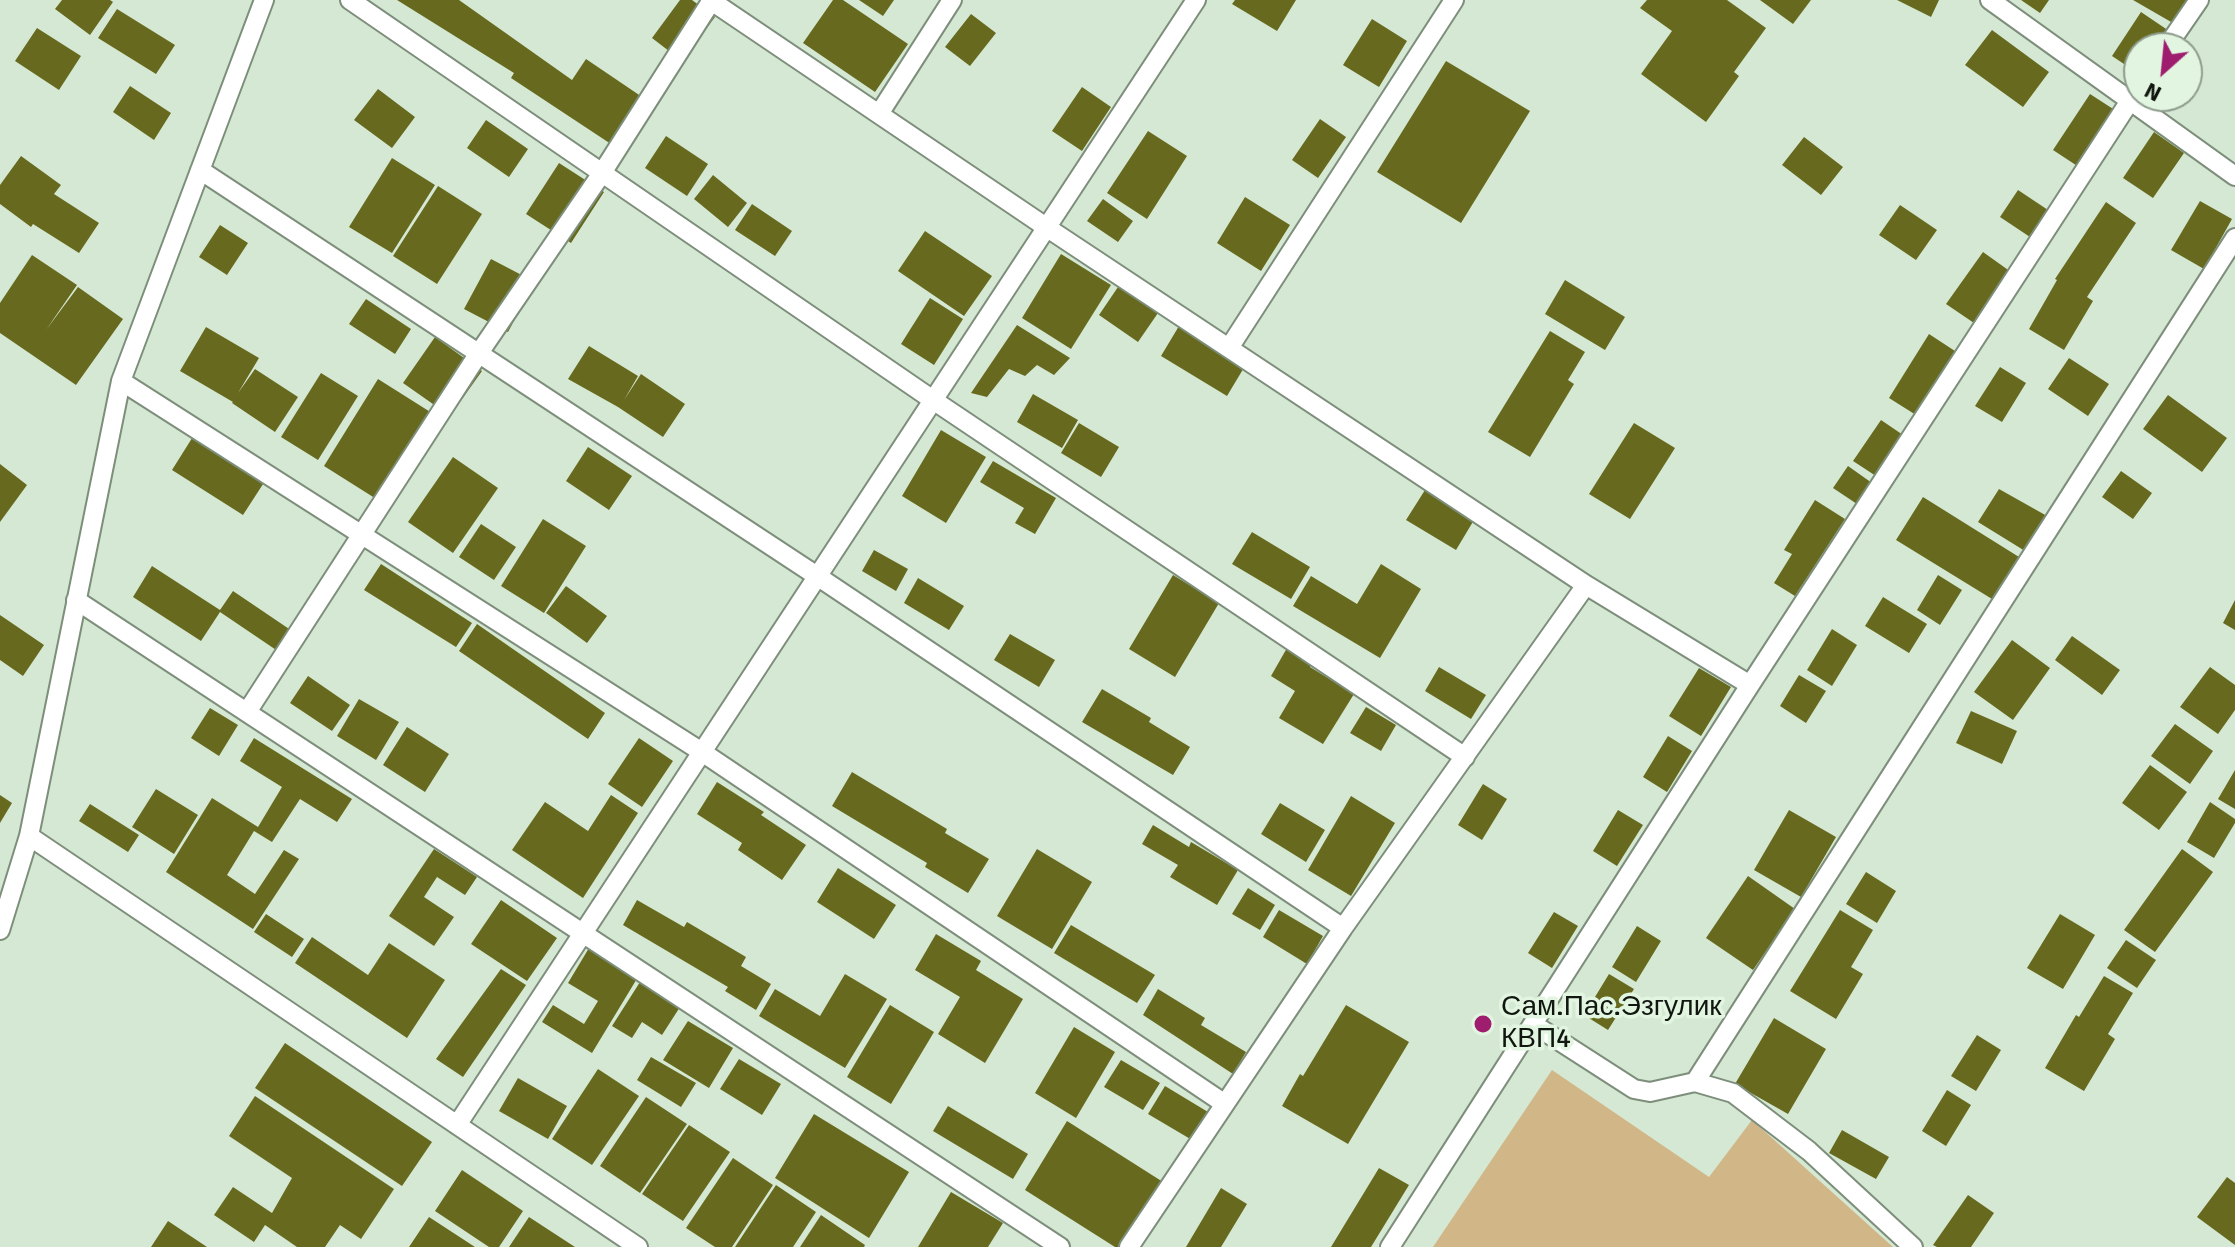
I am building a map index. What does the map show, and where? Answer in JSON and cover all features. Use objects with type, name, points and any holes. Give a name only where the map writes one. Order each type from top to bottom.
[{"type":"street","points":[[0,930],[29,836],[121,381],[264,0]]},
{"type":"street","points":[[350,0],[933,400],[1465,757]]},
{"type":"street","points":[[247,712],[479,353],[602,173],[711,0],[1046,227],[1586,585],[1750,685]]},
{"type":"street","points":[[879,114],[952,0]]},
{"type":"street","points":[[457,1125],[1196,0]]},
{"type":"street","points":[[1229,348],[1454,0]]},
{"type":"street","points":[[1990,0],[2123,88]]},
{"type":"street","points":[[2177,32],[2199,0]]},
{"type":"street","points":[[1390,1247],[1750,685],[2123,112]]},
{"type":"street","points":[[2155,112],[2235,176]]},
{"type":"street","points":[[200,170],[817,576],[1343,928]]},
{"type":"street","points":[[1695,1082],[2235,238]]},
{"type":"street","points":[[121,381],[702,752],[1225,1104]]},
{"type":"street","points":[[1129,1247],[1343,928],[1586,585]]},
{"type":"street","points":[[76,600],[1060,1247]]},
{"type":"street","points":[[29,836],[638,1247]]},
{"type":"street","points":[[1533,1024],[1634,1089],[1650,1092],[1695,1082],[1733,1093],[1809,1151],[1913,1247]]},
{"type":"shaded area","points":[[1552,1070],[1709,1177],[1752,1120],[1893,1247],[1433,1247]]},
{"type":"building","points":[[62,0],[113,2],[90,35],[55,9]]},
{"type":"building","points":[[397,0],[459,0],[572,80],[586,59],[651,103],[620,150],[511,78],[514,73]]},
{"type":"building","points":[[680,0],[692,0],[715,17],[682,61],[652,38]]},
{"type":"building","points":[[833,0],[843,0],[908,44],[875,92],[803,43]]},
{"type":"building","points":[[859,0],[894,0],[883,16]]},
{"type":"building","points":[[1235,0],[1296,0],[1277,31],[1232,4]]},
{"type":"building","points":[[1647,0],[1727,0],[1766,28],[1734,72],[1739,76],[1706,122],[1641,74],[1672,31],[1640,8]]},
{"type":"building","points":[[1760,0],[1811,0],[1793,24]]},
{"type":"building","points":[[1897,0],[1939,0],[1931,17]]},
{"type":"building","points":[[2021,0],[2049,0],[2040,13]]},
{"type":"building","points":[[2133,0],[2202,0],[2185,30]]},
{"type":"building","points":[[117,9],[175,45],[156,74],[98,38]]},
{"type":"building","points":[[2141,12],[2171,32],[2128,32]]},
{"type":"building","points":[[971,14],[996,33],[970,66],[945,47]]},
{"type":"building","points":[[1372,19],[1407,41],[1379,87],[1343,65]]},
{"type":"building","points":[[37,28],[81,56],[59,90],[15,61]]},
{"type":"building","points":[[1992,30],[2049,72],[2023,107],[1965,65]]},
{"type":"building","points":[[2123,39],[2123,63],[2112,56]]},
{"type":"building","points":[[1446,61],[1530,111],[1461,223],[1377,172]]},
{"type":"building","points":[[130,86],[171,113],[154,140],[113,112]]},
{"type":"building","points":[[1082,87],[1111,107],[1082,151],[1052,131]]},
{"type":"building","points":[[378,89],[415,117],[392,148],[354,120]]},
{"type":"building","points":[[2090,94],[2124,116],[2088,173],[2053,150]]},
{"type":"building","points":[[1320,119],[1346,137],[1318,178],[1292,160]]},
{"type":"building","points":[[486,120],[528,149],[509,177],[467,148]]},
{"type":"building","points":[[1148,131],[1187,156],[1147,219],[1107,193]]},
{"type":"building","points":[[2154,132],[2184,153],[2153,198],[2123,178]]},
{"type":"building","points":[[666,136],[708,164],[687,196],[645,168]]},
{"type":"building","points":[[1804,137],[1843,167],[1821,195],[1782,165]]},
{"type":"building","points":[[21,156],[61,185],[54,194],[99,223],[79,253],[33,224],[31,227],[0,204],[0,185]]},
{"type":"building","points":[[392,158],[435,185],[392,253],[349,227]]},
{"type":"building","points":[[559,163],[604,192],[571,243],[526,214]]},
{"type":"building","points":[[713,175],[747,203],[728,227],[694,199]]},
{"type":"building","points":[[438,186],[482,214],[437,284],[393,256]]},
{"type":"building","points":[[2018,190],[2051,212],[2033,239],[2000,217]]},
{"type":"building","points":[[1245,197],[1290,225],[1261,271],[1217,243]]},
{"type":"building","points":[[1103,199],[1133,221],[1118,242],[1087,221]]},
{"type":"building","points":[[2200,201],[2232,219],[2204,269],[2171,250]]},
{"type":"building","points":[[2106,202],[2136,223],[2087,297],[2093,301],[2064,350],[2029,329],[2055,279]]},
{"type":"building","points":[[752,204],[792,231],[775,256],[735,230]]},
{"type":"building","points":[[1900,205],[1937,230],[1916,260],[1879,235]]},
{"type":"building","points":[[220,225],[248,243],[227,275],[199,257]]},
{"type":"building","points":[[925,231],[992,276],[964,316],[898,271]]},
{"type":"building","points":[[1983,252],[2011,272],[1974,323],[1946,304]]},
{"type":"building","points":[[1061,254],[1111,285],[1071,349],[1022,318]]},
{"type":"building","points":[[32,255],[77,285],[46,330],[78,287],[123,319],[76,385],[0,333],[0,303]]},
{"type":"building","points":[[491,259],[535,282],[508,332],[464,309]]},
{"type":"building","points":[[1565,280],[1625,317],[1605,350],[1545,314]]},
{"type":"building","points":[[1118,287],[1158,313],[1138,342],[1099,315]]},
{"type":"building","points":[[930,298],[963,319],[934,365],[901,344]]},
{"type":"building","points":[[366,299],[411,329],[395,354],[349,324]]},
{"type":"building","points":[[1017,325],[1070,358],[1054,375],[1037,365],[1025,376],[1009,369],[987,397],[971,393]]},
{"type":"building","points":[[1179,326],[1245,366],[1227,396],[1161,356]]},
{"type":"building","points":[[206,327],[259,358],[238,393],[255,369],[298,397],[275,432],[233,402],[180,371]]},
{"type":"building","points":[[1550,331],[1585,352],[1568,380],[1574,384],[1530,457],[1488,432]]},
{"type":"building","points":[[1929,334],[1958,353],[1916,415],[1889,398]]},
{"type":"building","points":[[435,337],[482,371],[450,416],[403,383]]},
{"type":"building","points":[[589,346],[638,376],[624,400],[641,374],[685,404],[663,437],[568,379]]},
{"type":"building","points":[[2069,358],[2109,384],[2088,416],[2048,389]]},
{"type":"building","points":[[2000,367],[2026,383],[2002,422],[1975,406]]},
{"type":"building","points":[[321,373],[358,396],[318,460],[281,437]]},
{"type":"building","points":[[378,379],[443,420],[389,507],[324,466]]},
{"type":"building","points":[[1033,394],[1078,420],[1062,448],[1017,422]]},
{"type":"building","points":[[2168,395],[2227,438],[2202,472],[2143,429]]},
{"type":"building","points":[[1881,420],[1906,437],[1879,478],[1853,461]]},
{"type":"building","points":[[1079,423],[1119,447],[1101,477],[1061,453]]},
{"type":"building","points":[[1634,423],[1675,448],[1630,519],[1589,494]]},
{"type":"building","points":[[941,430],[986,457],[946,523],[902,496]]},
{"type":"building","points":[[194,435],[265,481],[243,515],[172,470]]},
{"type":"building","points":[[588,447],[632,476],[609,510],[566,481]]},
{"type":"building","points":[[453,457],[498,488],[453,553],[408,522]]},
{"type":"building","points":[[993,461],[1056,498],[1035,534],[1015,523],[1024,508],[980,482]]},
{"type":"building","points":[[0,464],[27,485],[0,522]]},
{"type":"building","points":[[1848,466],[1872,483],[1857,504],[1833,488]]},
{"type":"building","points":[[2121,471],[2152,493],[2133,519],[2102,497]]},
{"type":"building","points":[[1999,489],[2047,516],[2025,551],[1978,522]]},
{"type":"building","points":[[1425,490],[1474,520],[1456,550],[1406,520]]},
{"type":"building","points":[[1923,497],[2019,557],[1992,599],[1896,540]]},
{"type":"building","points":[[1815,500],[1845,519],[1795,596],[1774,583],[1792,554],[1784,550]]},
{"type":"building","points":[[543,519],[586,546],[544,613],[501,586]]},
{"type":"building","points":[[481,524],[516,547],[494,580],[459,557]]},
{"type":"building","points":[[1252,532],[1310,567],[1291,599],[1232,564]]},
{"type":"building","points":[[874,550],[908,569],[896,591],[862,571]]},
{"type":"building","points":[[381,564],[472,623],[456,647],[364,590]]},
{"type":"building","points":[[1381,564],[1421,589],[1380,658],[1293,606],[1311,576],[1357,604]]},
{"type":"building","points":[[152,566],[220,610],[233,591],[301,637],[288,658],[220,612],[201,641],[133,597]]},
{"type":"building","points":[[1173,575],[1219,603],[1175,677],[1129,649]]},
{"type":"building","points":[[1938,575],[1962,590],[1940,625],[1917,610]]},
{"type":"building","points":[[918,578],[964,606],[949,630],[904,603]]},
{"type":"building","points":[[566,586],[607,616],[587,643],[546,613]]},
{"type":"building","points":[[1883,597],[1927,624],[1909,653],[1865,626]]},
{"type":"building","points":[[2235,600],[2235,630],[2223,623]]},
{"type":"building","points":[[0,615],[44,645],[23,676],[0,660]]},
{"type":"building","points":[[477,624],[605,713],[588,739],[459,651]]},
{"type":"building","points":[[1832,629],[1857,645],[1832,686],[1807,670]]},
{"type":"building","points":[[1010,634],[1055,660],[1039,687],[994,660]]},
{"type":"building","points":[[2072,636],[2120,670],[2102,695],[2055,660]]},
{"type":"building","points":[[2012,640],[2050,668],[2013,720],[1974,692]]},
{"type":"building","points":[[1287,648],[1312,663],[1310,667],[1354,694],[1323,744],[1279,718],[1295,691],[1271,676]]},
{"type":"building","points":[[1439,667],[1486,695],[1471,719],[1425,691]]},
{"type":"building","points":[[2210,667],[2235,685],[2235,710],[2218,734],[2180,707]]},
{"type":"building","points":[[1699,668],[1731,687],[1701,736],[1669,716]]},
{"type":"building","points":[[1799,675],[1826,691],[1806,723],[1780,706]]},
{"type":"building","points":[[308,676],[350,705],[332,731],[290,703]]},
{"type":"building","points":[[1102,689],[1151,718],[1149,722],[1190,747],[1173,775],[1082,722]]},
{"type":"building","points":[[359,699],[399,722],[376,760],[337,736]]},
{"type":"building","points":[[1366,707],[1396,725],[1381,751],[1350,733]]},
{"type":"building","points":[[210,708],[238,725],[219,756],[191,738]]},
{"type":"building","points":[[1971,711],[2017,731],[2002,764],[1956,743]]},
{"type":"building","points":[[2175,724],[2213,751],[2190,784],[2151,756]]},
{"type":"building","points":[[407,727],[449,754],[425,792],[383,765]]},
{"type":"building","points":[[1668,736],[1692,751],[1667,792],[1643,777]]},
{"type":"building","points":[[254,738],[352,799],[337,822],[300,799],[272,842],[254,831],[227,875],[255,894],[284,850],[299,859],[253,929],[166,872],[212,798],[258,827],[282,787],[240,761]]},
{"type":"building","points":[[639,738],[673,761],[642,807],[608,784]]},
{"type":"building","points":[[2150,765],[2187,792],[2159,830],[2122,803]]},
{"type":"building","points":[[2235,770],[2235,809],[2218,799]]},
{"type":"building","points":[[852,772],[947,829],[945,833],[989,859],[968,893],[925,867],[927,863],[832,806]]},
{"type":"building","points":[[717,782],[764,812],[761,815],[806,845],[782,880],[738,850],[742,843],[697,814]]},
{"type":"building","points":[[1483,784],[1507,799],[1482,840],[1458,825]]},
{"type":"building","points":[[156,789],[198,815],[174,854],[132,827]]},
{"type":"building","points":[[0,795],[12,803],[0,823]]},
{"type":"building","points":[[611,795],[638,813],[583,898],[512,850],[545,802],[588,831]]},
{"type":"building","points":[[1351,796],[1395,823],[1351,896],[1308,870]]},
{"type":"building","points":[[2210,802],[2235,819],[2214,858],[2187,842]]},
{"type":"building","points":[[1280,803],[1325,830],[1306,862],[1261,834]]},
{"type":"building","points":[[90,804],[139,835],[128,852],[79,821]]},
{"type":"building","points":[[1618,810],[1643,825],[1617,866],[1593,851]]},
{"type":"building","points":[[1789,810],[1836,837],[1801,897],[1754,870]]},
{"type":"building","points":[[1153,825],[1189,847],[1191,842],[1238,870],[1217,905],[1170,877],[1178,865],[1142,844]]},
{"type":"building","points":[[434,849],[477,877],[465,895],[437,877],[424,897],[454,917],[434,946],[389,916]]},
{"type":"building","points":[[1037,849],[1092,882],[1052,949],[997,916]]},
{"type":"building","points":[[2182,849],[2213,872],[2155,952],[2124,930]]},
{"type":"building","points":[[838,868],[896,905],[874,939],[817,902]]},
{"type":"building","points":[[1866,872],[1896,891],[1877,923],[1846,904]]},
{"type":"building","points":[[1748,876],[1795,909],[1753,970],[1706,938]]},
{"type":"building","points":[[1248,888],[1275,905],[1260,930],[1232,914]]},
{"type":"building","points":[[501,900],[557,938],[527,981],[471,944]]},
{"type":"building","points":[[637,900],[684,927],[687,922],[746,957],[741,966],[771,984],[756,1010],[725,991],[728,987],[623,925]]},
{"type":"building","points":[[1279,910],[1323,936],[1307,964],[1263,937]]},
{"type":"building","points":[[1840,910],[1873,930],[1851,967],[1863,974],[1836,1019],[1790,991]]},
{"type":"building","points":[[1554,912],[1578,926],[1552,968],[1528,953]]},
{"type":"building","points":[[266,914],[304,939],[292,957],[254,932]]},
{"type":"building","points":[[2060,914],[2095,935],[2063,989],[2027,968]]},
{"type":"building","points":[[1071,925],[1155,975],[1137,1003],[1054,953]]},
{"type":"building","points":[[1637,926],[1661,941],[1636,982],[1612,967]]},
{"type":"building","points":[[936,934],[981,961],[976,970],[1023,999],[985,1063],[938,1034],[960,997],[915,970]]},
{"type":"building","points":[[312,937],[368,975],[389,943],[445,980],[407,1038],[295,963]]},
{"type":"building","points":[[2126,940],[2156,960],[2137,988],[2107,968]]},
{"type":"building","points":[[589,948],[638,977],[592,1053],[542,1022],[553,1005],[584,1024],[598,1001],[568,983]]},
{"type":"building","points":[[501,969],[526,985],[463,1077],[436,1059]]},
{"type":"building","points":[[845,974],[887,999],[845,1068],[759,1016],[775,989],[820,1016]]},
{"type":"building","points":[[1609,974],[1634,989],[1608,1030],[1584,1015]]},
{"type":"building","points":[[2104,976],[2133,993],[2108,1034],[2115,1039],[2084,1091],[2045,1068],[2076,1015],[2079,1017]]},
{"type":"building","points":[[640,982],[680,1007],[662,1035],[642,1022],[632,1038],[612,1026]]},
{"type":"building","points":[[1158,989],[1205,1018],[1201,1025],[1246,1052],[1233,1074],[1143,1015]]},
{"type":"building","points":[[890,1005],[934,1032],[891,1104],[847,1077]]},
{"type":"building","points":[[1346,1005],[1409,1042],[1348,1144],[1282,1106]]},
{"type":"building","points":[[1774,1018],[1826,1049],[1788,1114],[1735,1084]]},
{"type":"building","points":[[688,1021],[733,1048],[709,1088],[663,1060]]},
{"type":"building","points":[[1074,1027],[1115,1052],[1076,1118],[1035,1093]]},
{"type":"building","points":[[1977,1035],[2001,1050],[1976,1091],[1951,1076]]},
{"type":"building","points":[[285,1043],[432,1142],[402,1186],[255,1088]]},
{"type":"building","points":[[651,1057],[696,1083],[681,1107],[637,1080]]},
{"type":"building","points":[[739,1059],[781,1084],[762,1115],[720,1089]]},
{"type":"building","points":[[1121,1060],[1160,1083],[1143,1110],[1104,1087]]},
{"type":"building","points":[[598,1069],[639,1096],[592,1165],[552,1139]]},
{"type":"building","points":[[518,1078],[567,1106],[548,1139],[499,1111]]},
{"type":"building","points":[[1165,1086],[1208,1112],[1192,1140],[1148,1114]]},
{"type":"building","points":[[1947,1090],[1971,1105],[1946,1146],[1922,1131]]},
{"type":"building","points":[[255,1096],[394,1189],[361,1239],[340,1225],[325,1247],[297,1247],[265,1225],[254,1242],[214,1215],[233,1187],[272,1213],[292,1178],[229,1136]]},
{"type":"building","points":[[646,1097],[687,1124],[640,1193],[600,1166]]},
{"type":"building","points":[[948,1106],[1028,1154],[1013,1179],[933,1131]]},
{"type":"building","points":[[814,1114],[909,1172],[869,1238],[775,1178]]},
{"type":"building","points":[[1067,1121],[1163,1182],[1124,1247],[1115,1247],[1025,1190]]},
{"type":"building","points":[[689,1125],[730,1152],[683,1221],[642,1194]]},
{"type":"building","points":[[1842,1130],[1889,1157],[1876,1179],[1829,1153]]},
{"type":"building","points":[[733,1158],[773,1185],[732,1247],[715,1247],[686,1228]]},
{"type":"building","points":[[1379,1168],[1409,1185],[1371,1247],[1331,1247]]},
{"type":"building","points":[[462,1170],[523,1211],[499,1247],[489,1247],[435,1211]]},
{"type":"building","points":[[2227,1177],[2235,1183],[2235,1245],[2197,1217]]},
{"type":"building","points":[[776,1185],[816,1212],[793,1247],[735,1247]]},
{"type":"building","points":[[1221,1188],[1247,1204],[1221,1247],[1186,1247]]},
{"type":"building","points":[[951,1192],[1003,1223],[988,1247],[918,1247]]},
{"type":"building","points":[[1968,1195],[1994,1213],[1971,1247],[1933,1245]]},
{"type":"building","points":[[821,1215],[865,1245],[864,1247],[800,1247]]},
{"type":"building","points":[[429,1217],[475,1247],[409,1247]]},
{"type":"building","points":[[529,1217],[575,1247],[509,1247]]},
{"type":"building","points":[[168,1221],[207,1247],[151,1247]]},
{"type":"place","name":"Сам.Пас.Эзгулик КВП4","points":[[1483,1024]]}]
